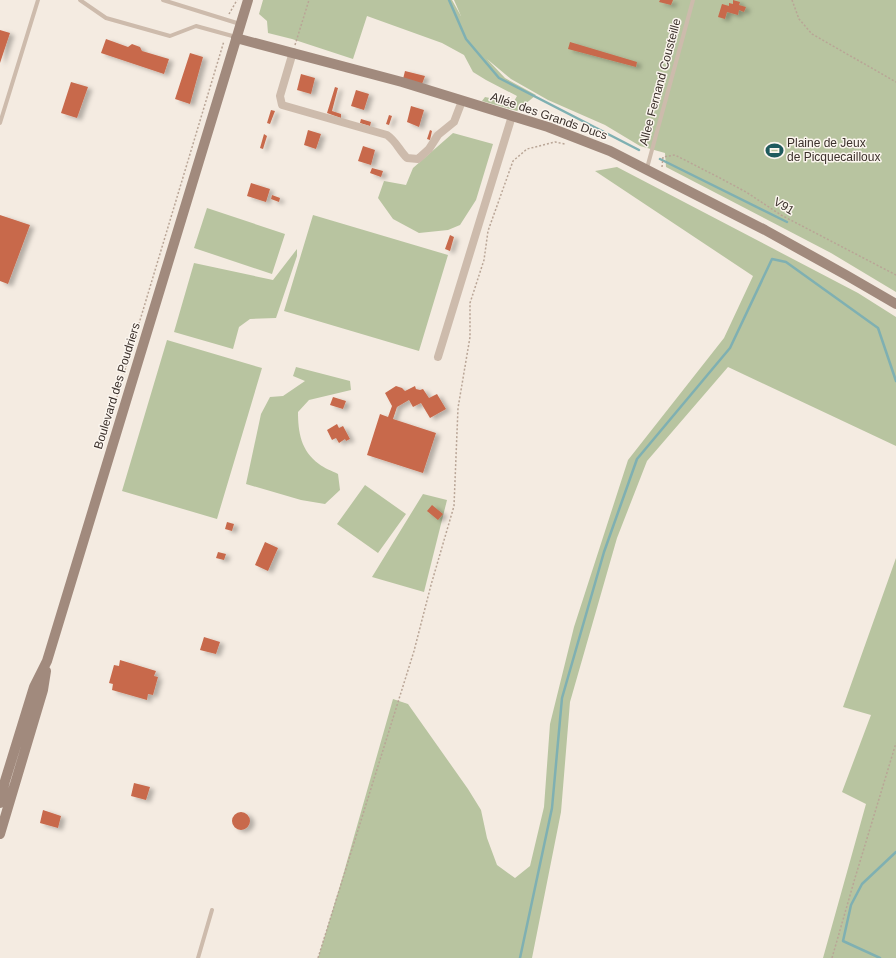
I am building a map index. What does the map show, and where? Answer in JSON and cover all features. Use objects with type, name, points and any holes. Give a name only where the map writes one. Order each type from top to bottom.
[{"type":"main road","name":"Boulevard des Poudriers","points":[[0,834],[43,690],[47,661],[248,0]]},
{"type":"main road","name":"Allée des Grands Ducs","points":[[236,38],[402,82],[548,127],[610,151],[646,170],[660,172],[896,304]]},
{"type":"main road","name":"Boulevard des Poudriers","points":[[0,803],[5,781],[34,687],[47,661]]},
{"type":"street","points":[[293,52],[280,96],[282,105],[387,135],[394,140],[400,151],[407,158],[418,159],[429,149],[438,135],[454,122],[462,101]]},
{"type":"street","points":[[438,357],[512,116]]},
{"type":"lane","points":[[0,123],[38,0]]},
{"type":"lane","points":[[80,0],[106,18],[170,36],[196,26],[236,38]]},
{"type":"lane","points":[[163,0],[240,24]]},
{"type":"lane","name":"Allee Fernand Cousteille","points":[[646,170],[693,0]]},
{"type":"lane","points":[[198,958],[212,910]]},
{"type":"path","points":[[293,52],[309,0]]},
{"type":"path","points":[[792,0],[799,19],[812,34],[896,82]]},
{"type":"path","points":[[318,958],[414,651],[454,506],[458,408],[470,337],[470,303],[484,260],[488,231],[513,161],[527,149],[555,142],[566,144]]},
{"type":"path","name":"V91","points":[[660,172],[663,156],[675,155],[746,192],[780,215],[896,275]]},
{"type":"path","points":[[832,958],[896,743]]},
{"type":"green space","name":"Plaine de Jeux de Picquecailloux","points":[[263,0],[452,0],[461,16],[454,0],[896,0],[896,292],[831,253],[666,167],[665,153],[640,146],[605,125],[548,100],[511,79],[487,59],[505,78],[536,95],[517,111],[482,101],[485,97],[513,103],[517,96],[473,72],[464,55],[442,43],[367,16],[353,59],[292,39],[268,33],[267,21],[259,14]]},
{"type":"green space","points":[[453,133],[493,144],[476,200],[460,225],[448,230],[419,233],[393,219],[378,198],[384,181],[406,185],[413,168]]},
{"type":"green space","points":[[617,167],[858,293],[896,317],[896,446],[728,367],[647,461],[617,538],[570,702],[561,812],[532,958],[318,958],[393,699],[408,704],[468,789],[481,810],[487,838],[497,865],[515,878],[530,866],[544,807],[550,724],[574,627],[628,460],[724,338],[753,276],[595,171]]},
{"type":"green space","points":[[207,208],[285,234],[272,274],[194,248]]},
{"type":"green space","points":[[313,215],[448,255],[419,351],[284,311]]},
{"type":"green space","points":[[297,249],[297,256],[276,318],[250,319],[239,327],[233,349],[174,332],[194,263],[273,280]]},
{"type":"green space","points":[[167,340],[262,368],[217,519],[122,491]]},
{"type":"green space","points":[[296,367],[350,381],[351,390],[309,400],[298,412],[300,434],[304,447],[313,459],[338,474],[340,490],[325,504],[301,500],[246,484],[261,414],[270,397],[283,396],[305,381],[293,376]]},
{"type":"green space","points":[[365,485],[406,514],[378,553],[337,524]]},
{"type":"green space","points":[[423,494],[447,500],[424,592],[372,577]]},
{"type":"green space","points":[[896,558],[896,958],[823,958],[866,804],[842,792],[871,715],[843,707]]},
{"type":"building","points":[[660,0],[673,0],[671,5],[659,2]]},
{"type":"building","points":[[733,0],[740,2],[739,5],[746,7],[744,12],[739,10],[738,15],[727,12],[725,19],[718,17],[722,4],[729,6],[729,3],[733,4]]},
{"type":"building","points":[[0,30],[10,33],[0,63]]},
{"type":"building","points":[[106,39],[128,47],[132,44],[140,47],[142,51],[169,59],[164,74],[101,53]]},
{"type":"building","points":[[570,42],[637,62],[636,67],[568,49]]},
{"type":"building","points":[[190,53],[203,57],[190,104],[175,99]]},
{"type":"building","points":[[405,71],[425,76],[422,84],[403,79]]},
{"type":"building","points":[[301,74],[315,78],[311,94],[297,90]]},
{"type":"building","points":[[71,82],[88,87],[77,118],[61,113]]},
{"type":"building","points":[[335,87],[338,88],[332,111],[341,114],[341,118],[327,113]]},
{"type":"building","points":[[356,90],[369,94],[364,110],[351,106]]},
{"type":"building","points":[[411,106],[424,110],[419,127],[407,122]]},
{"type":"building","points":[[271,110],[275,111],[270,124],[267,123]]},
{"type":"building","points":[[389,115],[392,116],[389,125],[386,124]]},
{"type":"building","points":[[361,119],[371,122],[370,126],[360,123]]},
{"type":"building","points":[[308,130],[321,134],[316,149],[304,145]]},
{"type":"building","points":[[430,130],[432,131],[430,140],[427,139]]},
{"type":"building","points":[[264,134],[267,136],[263,149],[260,148]]},
{"type":"building","points":[[363,146],[375,150],[371,165],[358,161]]},
{"type":"building","points":[[372,168],[383,171],[381,177],[370,173]]},
{"type":"building","points":[[251,183],[270,189],[266,202],[247,196]]},
{"type":"building","points":[[272,195],[280,198],[279,202],[271,199]]},
{"type":"building","points":[[0,215],[30,225],[8,284],[0,281]]},
{"type":"building","points":[[450,235],[454,237],[450,251],[445,249]]},
{"type":"building","points":[[396,386],[405,391],[415,386],[416,389],[423,389],[429,398],[437,394],[446,409],[430,418],[421,403],[413,407],[409,400],[397,407],[393,419],[436,433],[423,473],[367,455],[380,414],[388,417],[392,406],[385,393]]},
{"type":"building","points":[[333,397],[346,401],[343,409],[330,405]]},
{"type":"building","points":[[337,424],[339,428],[343,426],[350,439],[346,441],[345,439],[339,443],[336,438],[332,440],[327,430]]},
{"type":"building","points":[[432,505],[443,514],[438,520],[427,511]]},
{"type":"building","points":[[227,522],[234,524],[232,531],[225,529]]},
{"type":"building","points":[[265,542],[278,548],[268,571],[255,565]]},
{"type":"building","points":[[218,552],[226,554],[224,560],[216,558]]},
{"type":"building","points":[[204,637],[220,642],[216,654],[200,650]]},
{"type":"building","points":[[120,660],[156,671],[154,676],[158,677],[153,695],[148,694],[147,700],[112,690],[113,684],[109,683],[114,665],[119,666]]},
{"type":"building","points":[[134,783],[150,787],[146,800],[131,796]]},
{"type":"building","points":[[43,810],[61,816],[58,828],[40,823]]},
{"type":"building","points":[[241,812],[247,815],[250,821],[247,827],[241,830],[235,827],[232,821],[235,815]]},
{"type":"waterway","points":[[449,0],[466,39],[499,78],[639,150]]},
{"type":"waterway","points":[[660,159],[787,222]]},
{"type":"waterway","points":[[520,958],[552,808],[562,698],[604,552],[637,459],[730,348],[772,259],[786,262],[878,328],[896,381]]},
{"type":"waterway","points":[[880,958],[843,941],[851,905],[862,884],[896,852]]},
{"type":"place","name":"Plaine de Jeux de Picquecailloux","points":[[774,150]]}]
